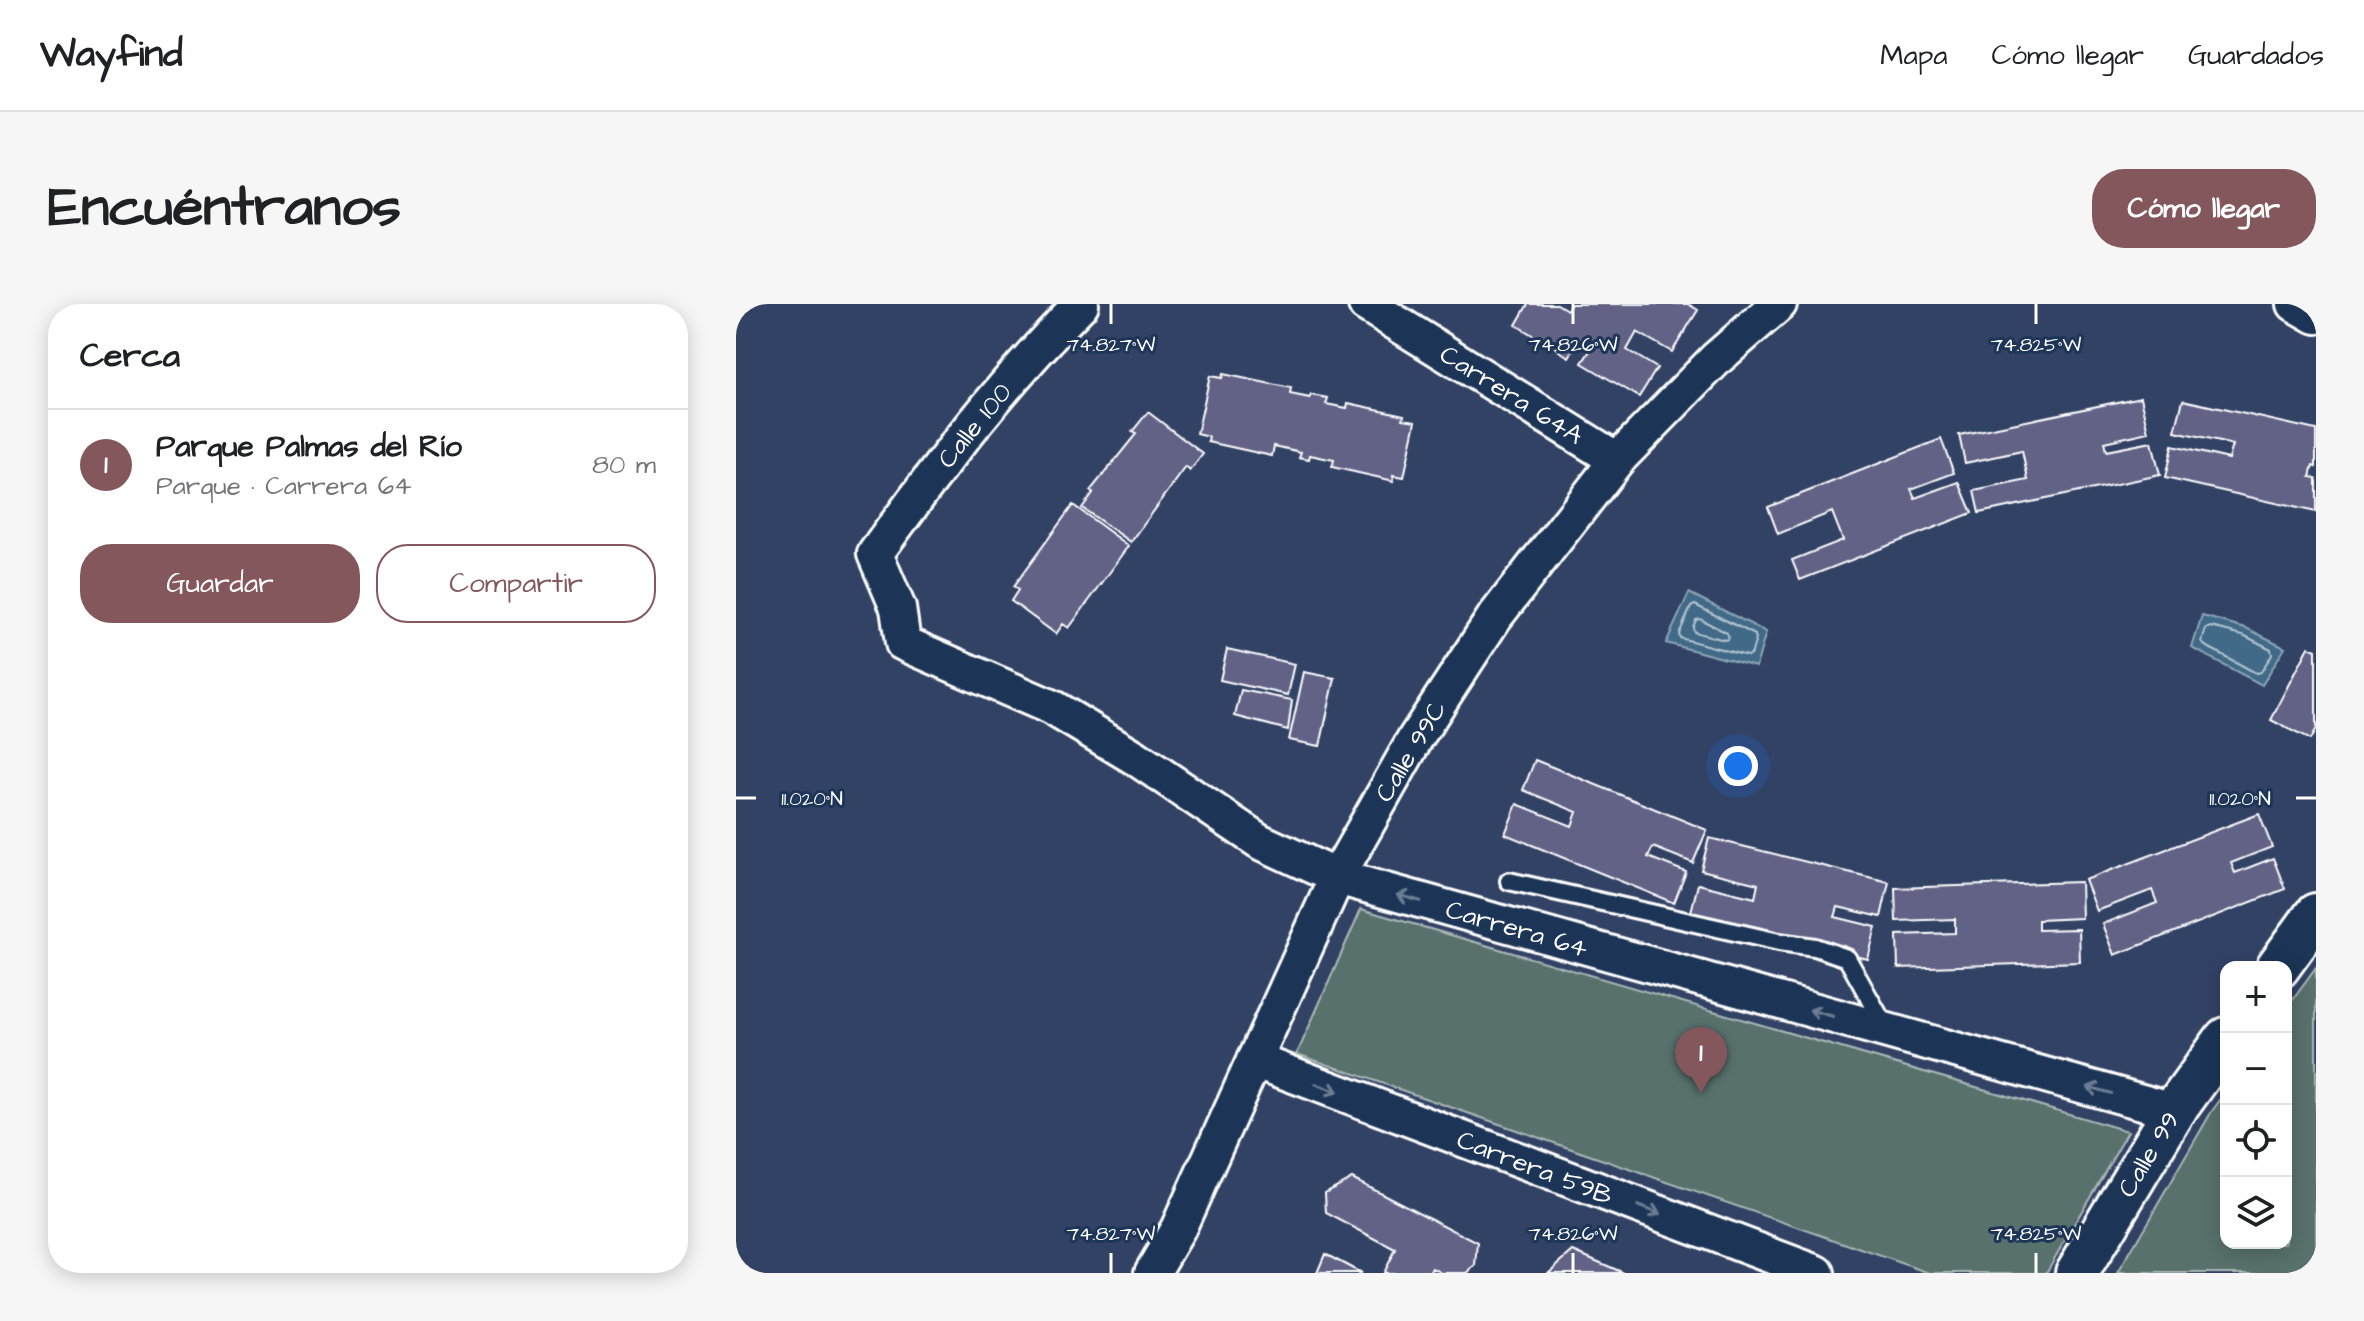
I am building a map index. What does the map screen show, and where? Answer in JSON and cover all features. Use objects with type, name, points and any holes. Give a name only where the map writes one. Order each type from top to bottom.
[{"type":"street","name":"Calle 100","points":[[903,643],[898,608],[875,554],[946,458],[1035,351],[1081,304]]},
{"type":"street","name":"Carrera 64A","points":[[1366,304],[1617,460]]},
{"type":"street","name":"Calle 99C","points":[[1152,1273],[1178,1229],[1337,877],[1415,739],[1494,618],[1617,460],[1717,358],[1779,304]]},
{"type":"street","points":[[2295,304],[2316,316]]},
{"type":"street","name":"Carrera 64","points":[[903,643],[1053,708],[1136,758],[1259,841],[1337,877],[2174,1111]]},
{"type":"street","points":[[2282,961],[2316,915]]},
{"type":"street","name":"Calle 99","points":[[2077,1273],[2174,1111],[2220,1047]]},
{"type":"street","name":"Carrera 59B","points":[[1254,1060],[1817,1273]]},
{"type":"lane","points":[[1509,881],[1779,942],[1815,947],[1847,958],[1888,1031]]},
{"type":"green space","points":[[1361,909],[2128,1131],[2046,1273],[1930,1273],[1297,1054]]},
{"type":"green space","points":[[2316,968],[2316,1273],[2118,1273],[2220,1100],[2220,1249],[2292,1249],[2292,1001]]},
{"type":"water","points":[[1689,593],[1766,632],[1756,667],[1666,643]]},
{"type":"water","points":[[2202,616],[2246,628],[2285,647],[2262,685],[2192,648]]},
{"type":"building","points":[[1528,304],[1557,304],[1567,310],[1571,304],[1688,304],[1698,310],[1672,352],[1637,332],[1627,350],[1657,368],[1639,397],[1582,363],[1593,346],[1580,339],[1569,357],[1516,325]]},
{"type":"building","points":[[1223,374],[1291,388],[1290,394],[1328,398],[1326,404],[1347,408],[1348,403],[1404,415],[1403,419],[1416,421],[1404,477],[1393,475],[1394,481],[1332,467],[1334,460],[1310,455],[1309,459],[1299,457],[1301,452],[1274,446],[1272,456],[1208,442],[1209,437],[1197,434],[1210,376],[1222,378]]},
{"type":"building","points":[[2141,397],[2149,432],[2104,442],[2106,451],[2152,442],[2160,475],[1979,513],[1974,491],[2028,480],[2022,451],[1965,463],[1959,435]]},
{"type":"building","points":[[2183,400],[2316,430],[2316,467],[2313,466],[2310,477],[2316,478],[2316,512],[2165,478],[2172,446],[2229,459],[2233,445],[2175,432]]},
{"type":"building","points":[[1148,412],[1203,454],[1190,471],[1186,467],[1131,542],[1082,508],[1093,493],[1090,491],[1136,434],[1132,432]]},
{"type":"building","points":[[1941,439],[1954,473],[1911,489],[1915,498],[1959,482],[1972,513],[1800,580],[1792,560],[1843,540],[1832,512],[1778,534],[1768,507]]},
{"type":"building","points":[[1073,505],[1129,546],[1069,628],[1063,624],[1056,634],[1011,601],[1018,590],[1013,587]]},
{"type":"building","points":[[2309,647],[2316,650],[2316,729],[2310,740],[2271,720]]},
{"type":"building","points":[[1227,649],[1295,664],[1288,695],[1220,680]]},
{"type":"building","points":[[1304,672],[1335,678],[1320,746],[1289,740]]},
{"type":"building","points":[[1241,690],[1292,700],[1288,730],[1235,716]]},
{"type":"building","points":[[1535,760],[1707,830],[1693,863],[1653,847],[1648,857],[1686,872],[1674,903],[1505,834],[1517,804],[1572,826],[1577,812],[1523,790]]},
{"type":"building","points":[[2259,814],[2272,847],[2231,863],[2235,873],[2273,858],[2285,889],[2115,955],[2103,924],[2157,903],[2152,890],[2097,911],[2085,880]]},
{"type":"building","points":[[1709,838],[1889,882],[1881,917],[1838,907],[1835,917],[1876,927],[1868,959],[1690,916],[1698,884],[1755,898],[1758,884],[1701,870]]},
{"type":"building","points":[[2081,882],[2082,918],[2038,920],[2038,930],[2079,929],[2080,962],[1898,968],[1897,935],[1955,933],[1955,919],[1896,921],[1895,888]]},
{"type":"building","points":[[1352,1178],[1478,1243],[1476,1266],[1467,1273],[1442,1273],[1433,1268],[1430,1273],[1383,1273],[1395,1249],[1326,1213],[1325,1193]]},
{"type":"building","points":[[1573,1251],[1624,1273],[1548,1273]]},
{"type":"building","points":[[1325,1254],[1361,1273],[1317,1273]]},
{"type":"place","name":"Parque Palmas del Río","points":[[1701,1093]]}]
